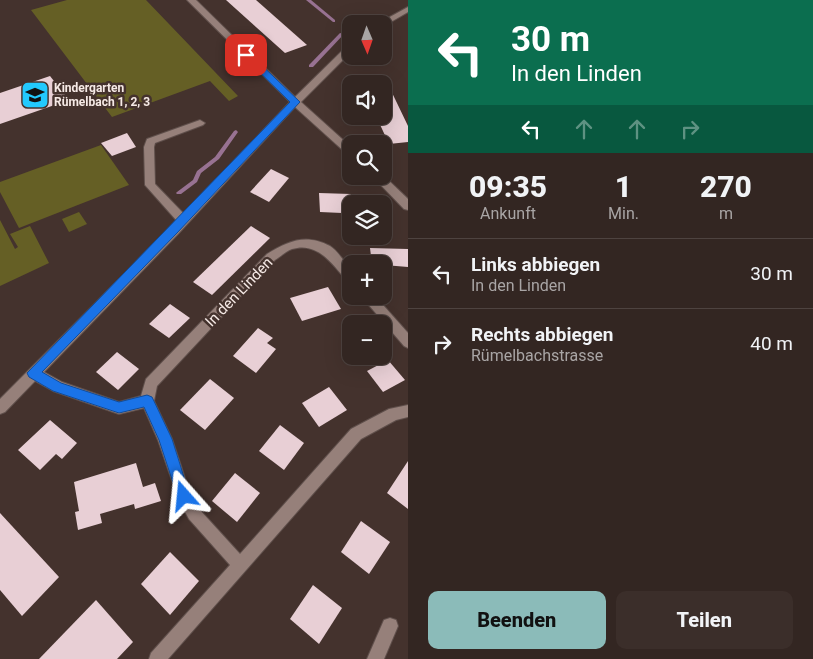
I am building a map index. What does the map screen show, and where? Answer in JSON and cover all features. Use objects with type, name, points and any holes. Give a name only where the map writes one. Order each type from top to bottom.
[{"type":"street","points":[[191,0],[295,102],[342,144]]},
{"type":"street","points":[[392,18],[408,9]]},
{"type":"street","points":[[0,408],[295,102],[342,56]]},
{"type":"street","points":[[183,220],[150,185],[151,141],[200,123]]},
{"type":"street","points":[[386,185],[408,206]]},
{"type":"street","name":"In den Linden","points":[[147,401],[151,382],[272,257],[290,245],[309,244],[327,250],[342,268]]},
{"type":"street","points":[[375,305],[408,342]]},
{"type":"street","points":[[33,373],[58,387],[119,408],[147,401],[165,439],[184,496],[194,514],[239,564]]},
{"type":"street","points":[[157,659],[239,564],[356,434],[394,414],[408,411]]},
{"type":"street","points":[[375,659],[390,626]]},
{"type":"shaded area","points":[[67,0],[146,0],[238,96],[229,101],[210,81],[112,117],[31,10]]},
{"type":"shaded area","points":[[101,145],[129,185],[19,228],[0,192],[0,182]]},
{"type":"shaded area","points":[[79,212],[87,224],[69,232],[62,219]]},
{"type":"shaded area","points":[[0,220],[15,249],[18,247],[10,234],[30,226],[49,263],[0,286]]},
{"type":"building","points":[[226,0],[256,0],[307,45],[285,53]]},
{"type":"building","points":[[50,76],[69,100],[0,124],[0,93]]},
{"type":"building","points":[[392,93],[408,126],[408,142],[392,144],[392,135],[385,135],[380,125],[392,125]]},
{"type":"building","points":[[127,133],[136,147],[112,156],[101,143]]},
{"type":"building","points":[[271,169],[289,178],[269,202],[250,192]]},
{"type":"building","points":[[319,193],[351,194],[342,195],[342,213],[320,212]]},
{"type":"building","points":[[251,226],[270,238],[212,295],[193,282]]},
{"type":"building","points":[[370,248],[408,249],[408,267],[392,266],[392,255],[371,255]]},
{"type":"building","points":[[328,287],[341,309],[302,321],[290,298]]},
{"type":"building","points":[[170,304],[190,318],[169,338],[149,324]]},
{"type":"building","points":[[258,328],[273,338],[267,343],[276,349],[256,373],[233,356]]},
{"type":"building","points":[[117,352],[139,369],[118,390],[96,372]]},
{"type":"building","points":[[378,365],[392,365],[405,380],[383,392],[367,371]]},
{"type":"building","points":[[210,379],[234,398],[205,430],[180,410]]},
{"type":"building","points":[[329,387],[347,410],[319,427],[302,403]]},
{"type":"building","points":[[50,420],[77,443],[62,459],[56,454],[40,470],[18,450]]},
{"type":"building","points":[[280,425],[304,443],[284,470],[259,451]]},
{"type":"building","points":[[408,461],[408,509],[387,493]]},
{"type":"building","points":[[136,463],[143,487],[155,483],[161,501],[135,509],[134,504],[100,514],[102,523],[78,530],[75,512],[79,511],[74,482]]},
{"type":"building","points":[[235,473],[260,493],[237,522],[212,501]]},
{"type":"building","points":[[0,513],[59,577],[22,616],[0,590]]},
{"type":"building","points":[[361,521],[390,542],[369,574],[341,552]]},
{"type":"building","points":[[170,552],[199,581],[170,615],[141,584]]},
{"type":"building","points":[[313,585],[342,608],[319,644],[290,619]]},
{"type":"building","points":[[96,600],[133,642],[117,659],[39,659]]},
{"type":"waterway","points":[[308,0],[334,21]]},
{"type":"waterway","points":[[311,66],[342,34]]},
{"type":"waterway","points":[[179,193],[195,181],[199,172],[217,158],[236,132]]},
{"type":"place","name":"Kindergarten Rümelbach 1, 2, 3","points":[[35,95]]},
{"type":"route","points":[[184,496],[165,439],[147,401],[119,408],[58,387],[44,381],[33,373],[174,230],[295,102],[246,55]]}]
